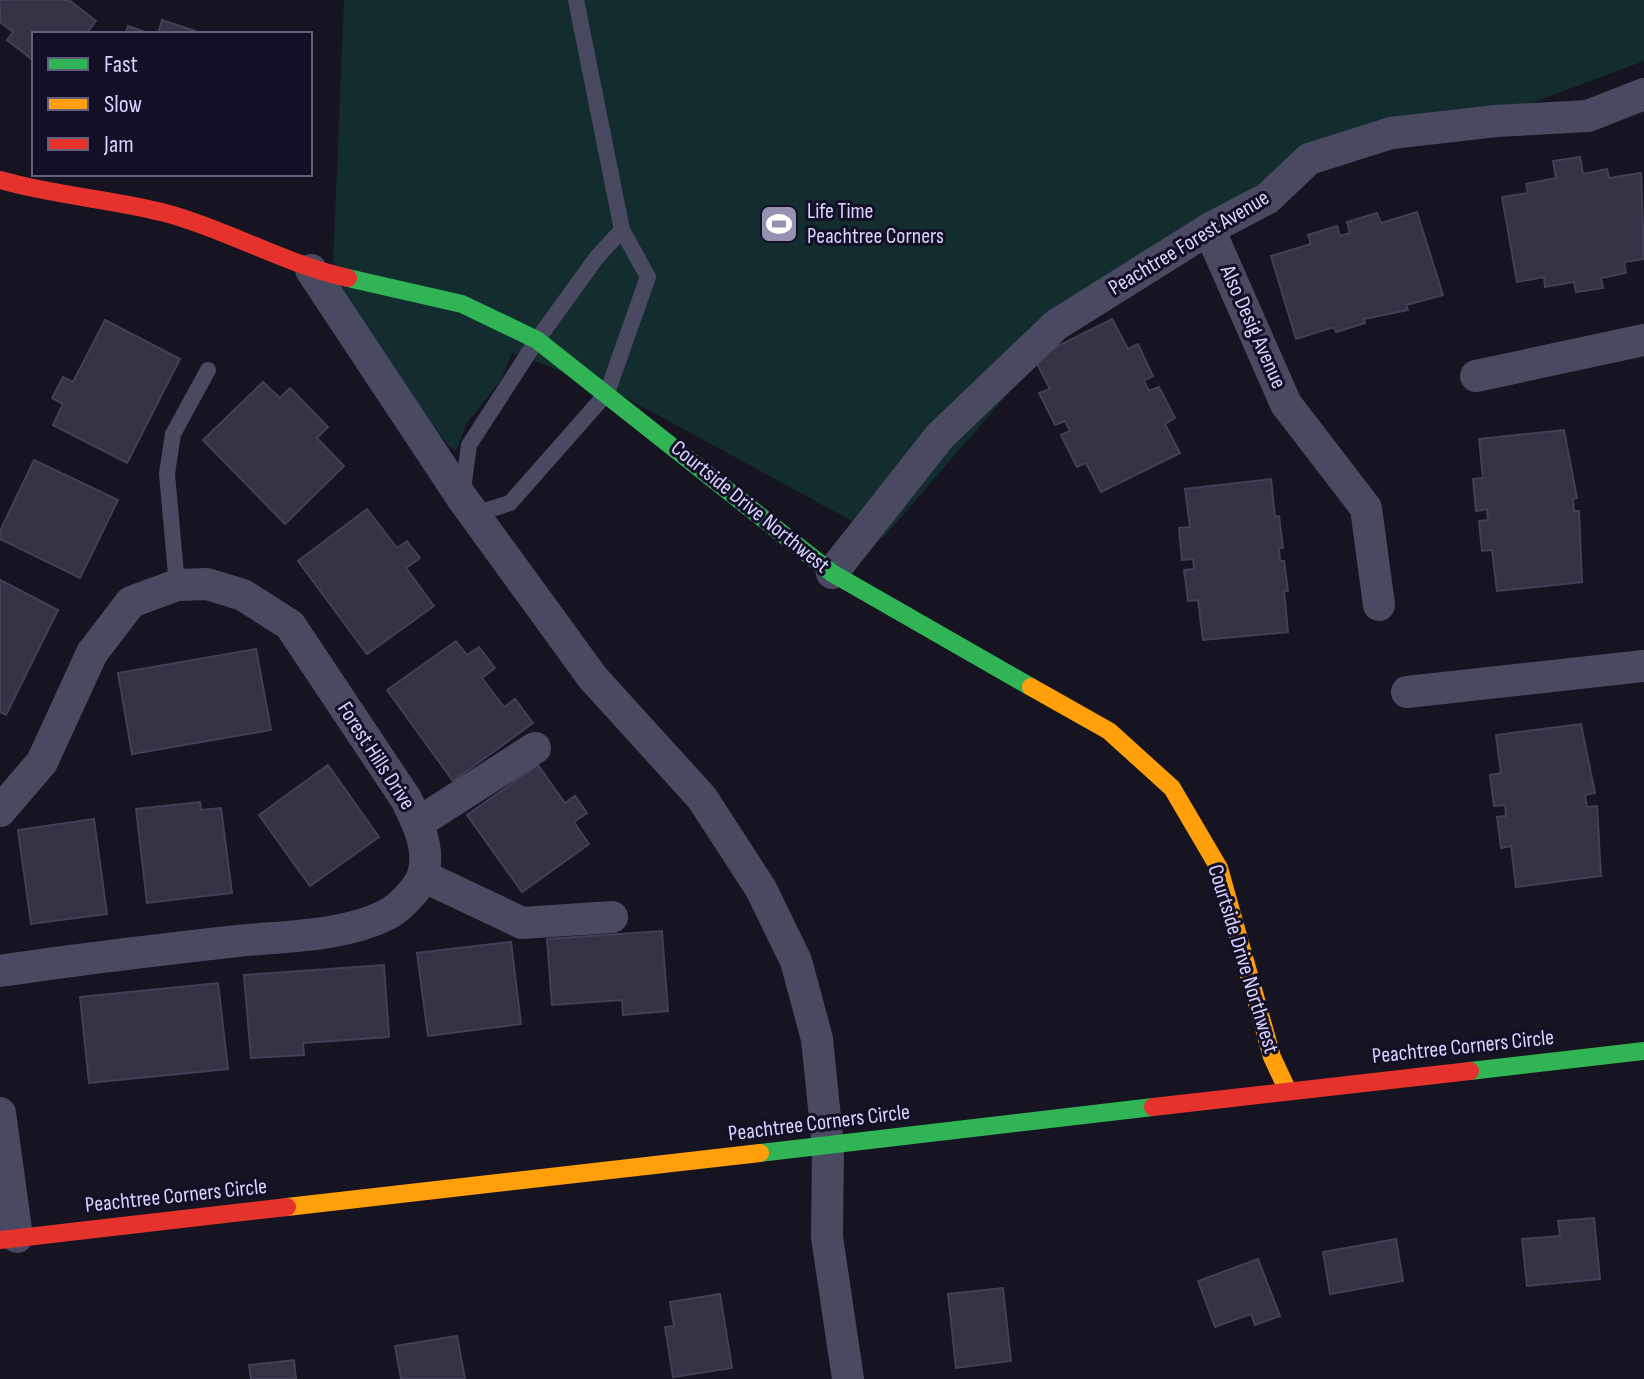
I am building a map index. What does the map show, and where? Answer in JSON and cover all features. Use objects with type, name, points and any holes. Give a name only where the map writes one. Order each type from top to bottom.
[{"type":"street","name":"Peachtree Forest Avenue","points":[[832,573],[940,436],[1056,325],[1209,229],[1268,198],[1309,159],[1377,137],[1496,121],[1588,116],[1644,94]]},
{"type":"street","name":"Courtside Drive Northwest","points":[[0,180],[46,193],[169,214],[311,270],[462,304],[537,340],[832,573],[1109,731],[1172,788],[1219,868],[1272,1057],[1287,1089]]},
{"type":"street","name":"Also Desig Avenue","points":[[1209,229],[1286,404],[1366,508],[1379,605]]},
{"type":"street","points":[[311,270],[468,506],[593,678],[702,798],[761,889],[796,961],[817,1039],[828,1147],[827,1237],[848,1379]]},
{"type":"street","points":[[1476,376],[1644,341]]},
{"type":"street","name":"Forest Hills Drive","points":[[0,811],[42,762],[92,653],[131,602],[177,585],[207,584],[243,595],[290,625],[406,799],[418,823],[424,850],[423,876]]},
{"type":"street","points":[[1407,692],[1644,666]]},
{"type":"street","points":[[418,823],[535,748]]},
{"type":"street","points":[[0,971],[87,957],[340,930],[388,914],[415,889],[423,876],[522,923],[612,917]]},
{"type":"street","name":"Peachtree Corners Circle","points":[[8,1239],[828,1147],[1287,1089],[1644,1051]]},
{"type":"street","points":[[0,1113],[8,1239]]},
{"type":"lane","points":[[576,0],[622,230],[648,277],[607,393],[510,503],[468,506],[469,445],[537,340],[597,257],[622,230]]},
{"type":"lane","points":[[177,585],[167,474],[173,434],[208,370]]},
{"type":"green space","name":"Life Time Peachtree Corners","points":[[344,0],[1644,0],[1644,61],[1462,129],[1331,161],[1085,305],[883,538],[610,389],[512,353],[501,380],[467,423],[456,451],[448,445],[332,288]]},
{"type":"building","points":[[0,0],[69,0],[96,21],[88,32],[32,32],[32,59],[7,40],[13,32],[0,22]]},
{"type":"building","points":[[162,20],[195,31],[195,32],[159,32]]},
{"type":"building","points":[[128,26],[145,32],[126,32]]},
{"type":"building","points":[[1580,157],[1583,174],[1607,169],[1609,178],[1641,173],[1644,259],[1624,262],[1626,273],[1601,278],[1603,288],[1576,292],[1574,282],[1545,287],[1544,277],[1517,282],[1502,197],[1528,193],[1526,184],[1556,178],[1553,161]]},
{"type":"building","points":[[1417,212],[1443,295],[1406,305],[1408,310],[1364,319],[1365,323],[1336,332],[1334,327],[1296,339],[1271,256],[1311,244],[1308,235],[1337,226],[1340,236],[1350,233],[1347,222],[1377,213],[1381,223]]},
{"type":"building","points":[[1112,319],[1128,349],[1138,344],[1153,376],[1144,381],[1149,391],[1159,387],[1175,418],[1165,424],[1180,453],[1101,492],[1086,463],[1077,467],[1061,435],[1070,431],[1065,421],[1055,425],[1039,393],[1050,389],[1034,358]]},
{"type":"building","points":[[105,320],[180,359],[127,463],[53,425],[63,404],[52,398],[63,377],[73,382]]},
{"type":"building","points":[[263,382],[280,398],[290,388],[328,427],[317,438],[344,466],[285,524],[203,440]]},
{"type":"building","points":[[1564,430],[1577,498],[1573,499],[1574,511],[1579,511],[1582,582],[1497,591],[1492,550],[1482,551],[1479,521],[1488,520],[1487,509],[1476,511],[1473,479],[1483,478],[1479,439]]},
{"type":"building","points":[[34,460],[118,500],[80,578],[0,539],[0,531]]},
{"type":"building","points":[[1271,479],[1275,517],[1279,516],[1283,548],[1279,548],[1280,561],[1284,561],[1288,591],[1284,591],[1288,632],[1203,640],[1198,600],[1188,601],[1184,570],[1194,569],[1193,559],[1182,560],[1179,528],[1190,527],[1185,489]]},
{"type":"building","points":[[367,509],[397,548],[407,541],[420,558],[406,568],[434,606],[367,654],[298,561]]},
{"type":"building","points":[[0,580],[58,610],[6,715],[0,712]]},
{"type":"building","points":[[456,641],[467,655],[479,647],[495,668],[482,678],[504,707],[515,699],[533,723],[453,781],[387,690]]},
{"type":"building","points":[[256,649],[271,730],[132,754],[118,673]]},
{"type":"building","points":[[1581,724],[1595,793],[1585,795],[1587,807],[1597,806],[1601,876],[1516,887],[1511,846],[1501,848],[1497,817],[1506,816],[1505,805],[1494,806],[1490,775],[1501,773],[1496,735]]},
{"type":"building","points":[[328,765],[379,837],[310,886],[259,815]]},
{"type":"building","points":[[538,765],[565,803],[575,796],[587,813],[574,822],[589,844],[522,892],[467,815]]},
{"type":"building","points":[[200,802],[201,810],[221,808],[232,893],[147,903],[136,809]]},
{"type":"building","points":[[94,819],[107,914],[31,924],[18,830]]},
{"type":"building","points":[[662,931],[668,1011],[623,1015],[622,1000],[552,1005],[547,939]]},
{"type":"building","points":[[511,942],[521,1024],[428,1036],[417,953]]},
{"type":"building","points":[[384,965],[389,1037],[303,1043],[304,1055],[251,1058],[244,975]]},
{"type":"building","points":[[218,983],[228,1069],[89,1083],[80,997]]},
{"type":"building","points":[[1594,1218],[1600,1279],[1527,1286],[1522,1239],[1560,1236],[1558,1221]]},
{"type":"building","points":[[1396,1239],[1403,1281],[1330,1294],[1323,1252]]},
{"type":"building","points":[[1258,1259],[1280,1316],[1255,1325],[1251,1314],[1215,1327],[1198,1281]]},
{"type":"building","points":[[1003,1288],[1011,1361],[956,1368],[948,1294]]},
{"type":"building","points":[[720,1294],[732,1368],[673,1377],[665,1327],[674,1326],[670,1302]]},
{"type":"building","points":[[457,1336],[465,1379],[401,1379],[395,1346]]},
{"type":"building","points":[[294,1360],[296,1379],[251,1379],[249,1365]]},
{"type":"traffic: fast","points":[[348,278],[462,304],[537,340],[832,573],[1031,687]]},
{"type":"traffic: fast","points":[[1470,1071],[1644,1051]]},
{"type":"traffic: fast","points":[[760,1153],[1153,1107]]},
{"type":"traffic: slow","points":[[1031,687],[1109,731],[1172,788],[1219,868],[1272,1057],[1287,1089]]},
{"type":"traffic: slow","points":[[287,1207],[760,1153]]},
{"type":"traffic: jam","points":[[0,180],[169,214],[348,278]]},
{"type":"traffic: jam","points":[[1153,1107],[1470,1071]]},
{"type":"traffic: jam","points":[[0,1240],[287,1207]]},
{"type":"place","name":"Life Time Peachtree Corners","points":[[779,224]]}]
